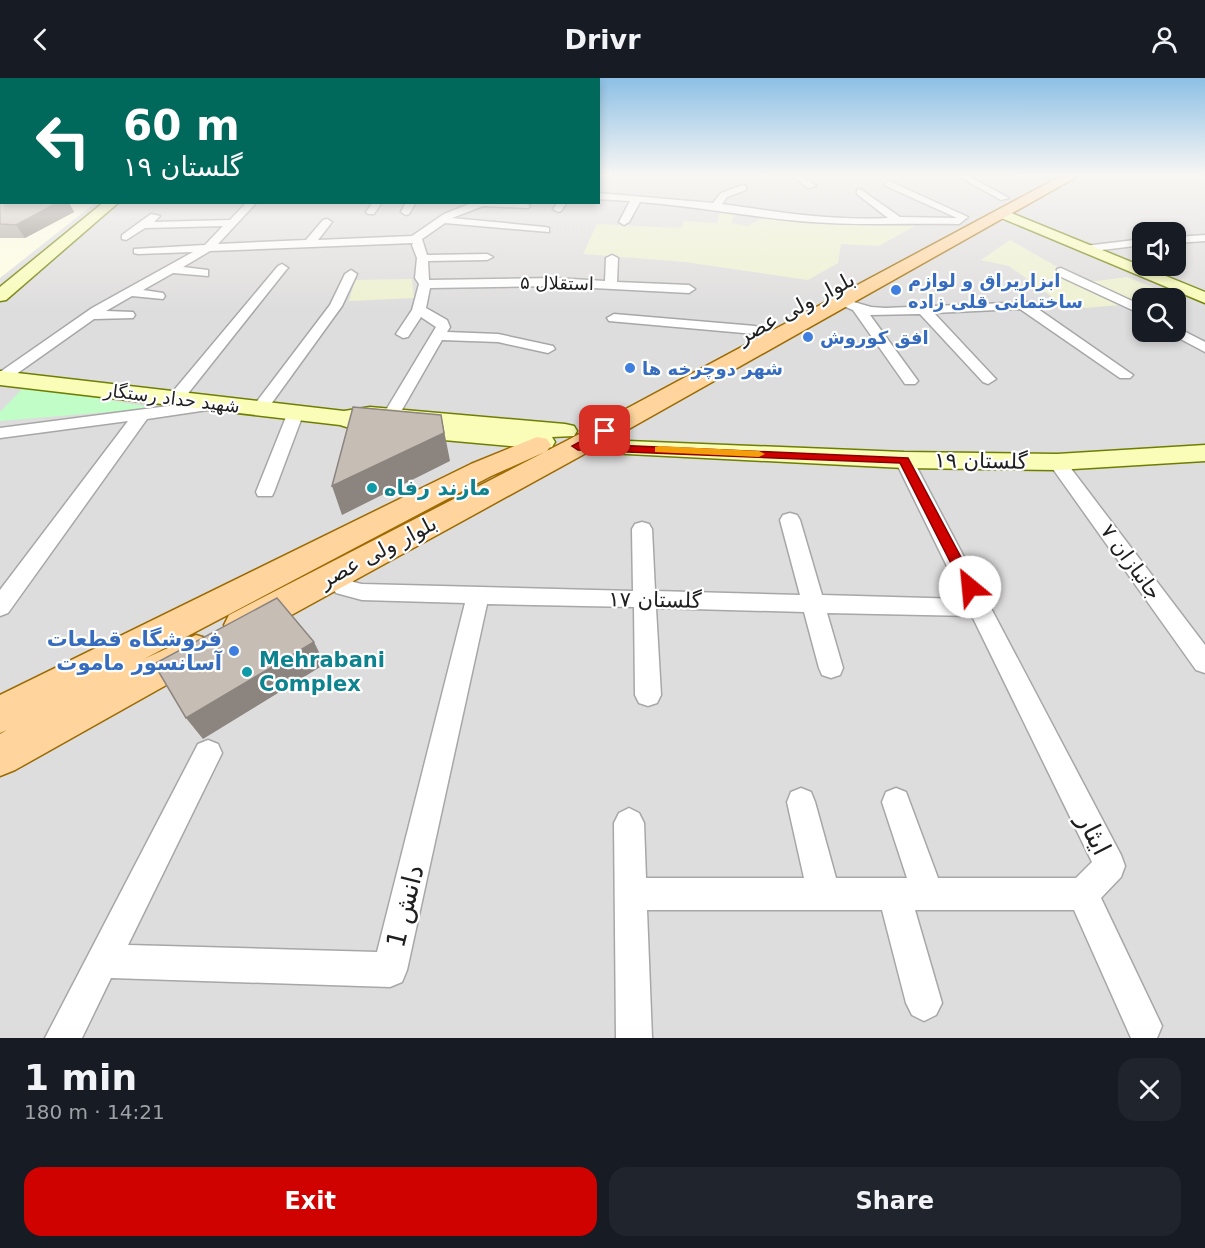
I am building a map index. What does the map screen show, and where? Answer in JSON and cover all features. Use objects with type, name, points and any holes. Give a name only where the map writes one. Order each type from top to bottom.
[{"type":"main road","points":[[0,296],[90,221]]},
{"type":"main road","name":"بلوار ولی عصر","points":[[0,756],[335,574],[755,330],[960,221]]},
{"type":"main road","name":"بلوار ولی عصر","points":[[0,715],[482,470],[560,444],[849,305],[981,221]]},
{"type":"main road","points":[[1032,221],[1085,249],[1205,298]]},
{"type":"main road","name":"شهید حداد رستگار","points":[[0,378],[344,418],[366,426],[560,444]]},
{"type":"main road","name":"شهید حداد رستگار","points":[[344,418],[356,414],[391,415],[560,444]]},
{"type":"main road","name":"گلستان ۱۹","points":[[560,444],[904,460],[1057,462],[1205,453]]},
{"type":"street","points":[[126,237],[149,221]]},
{"type":"street","points":[[0,378],[90,315],[188,259],[209,253],[234,221]]},
{"type":"street","points":[[138,251],[209,253],[310,243],[415,239],[441,221]]},
{"type":"street","points":[[450,221],[545,230]]},
{"type":"street","points":[[536,242],[552,221]]},
{"type":"street","points":[[843,221],[884,221]]},
{"type":"street","points":[[310,243],[327,222]]},
{"type":"street","points":[[144,225],[232,223]]},
{"type":"street","points":[[1192,238],[1205,244]]},
{"type":"street","points":[[1186,239],[1205,238]]},
{"type":"street","points":[[403,334],[419,310],[425,284],[421,278],[423,258],[417,245],[419,242],[415,239]]},
{"type":"street","points":[[1085,249],[1132,243]]},
{"type":"street","points":[[423,258],[487,257]]},
{"type":"street","points":[[611,285],[612,258]]},
{"type":"street","points":[[555,282],[556,266]]},
{"type":"street","points":[[176,398],[282,268]]},
{"type":"street","points":[[171,269],[204,273]]},
{"type":"street","points":[[1061,272],[1132,306]]},
{"type":"street","points":[[260,408],[336,306],[351,274]]},
{"type":"street","name":"استقلال ۵","points":[[425,284],[467,288],[555,282],[689,289]]},
{"type":"street","points":[[130,292],[159,296]]},
{"type":"street","points":[[849,305],[885,312],[1023,305],[1125,375]]},
{"type":"street","points":[[849,305],[910,381]]},
{"type":"street","points":[[419,310],[440,330],[498,338],[548,349]]},
{"type":"street","points":[[924,311],[988,380]]},
{"type":"street","points":[[90,315],[128,315]]},
{"type":"street","points":[[614,318],[755,330]]},
{"type":"street","points":[[391,415],[440,330]]},
{"type":"street","points":[[1186,337],[1205,348]]},
{"type":"street","points":[[0,433],[224,404]]},
{"type":"street","points":[[265,492],[296,412]]},
{"type":"street","points":[[0,608],[141,415]]},
{"type":"street","name":"ایثار","points":[[904,460],[1110,866],[1083,894]]},
{"type":"street","name":"جانبازان ۷","points":[[1057,462],[1205,663]]},
{"type":"street","points":[[790,520],[831,668]]},
{"type":"street","points":[[642,529],[648,695]]},
{"type":"street","name":"گلستان ۱۷","points":[[335,574],[344,587],[362,592],[981,609]]},
{"type":"street","name":"دانش 1","points":[[102,961],[390,970],[478,596]]},
{"type":"street","points":[[63,1038],[208,753]]},
{"type":"street","points":[[801,802],[824,894]]},
{"type":"street","points":[[896,802],[928,894]]},
{"type":"street","points":[[629,823],[634,1038]]},
{"type":"street","points":[[631,894],[1083,894],[1144,1026]]},
{"type":"street","points":[[894,894],[924,1003]]},
{"type":"shaded area","points":[[0,221],[1205,221],[1205,1038],[0,1038]]},
{"type":"shaded area","points":[[0,221],[72,221],[0,278]]},
{"type":"shaded area","points":[[684,221],[717,223],[718,221],[732,221],[731,223],[747,226],[757,221],[838,225],[918,224],[879,246],[841,244],[838,263],[808,280],[685,262],[583,254],[597,224],[681,228]]},
{"type":"shaded area","points":[[1010,240],[1089,282],[1127,277],[1154,288],[1132,288],[1132,304],[1085,308],[1075,302],[1058,301],[1009,266],[981,260]]},
{"type":"shaded area","points":[[412,279],[414,298],[349,301],[355,280]]},
{"type":"green space","points":[[25,386],[155,408],[0,421],[0,412]]},
{"type":"building","points":[[0,221],[24,221],[16,225],[0,224]]},
{"type":"building","points":[[353,407],[441,415],[444,433],[332,486]]},
{"type":"building","name":"Mehrabani Complex","points":[[277,598],[314,642],[186,718],[154,664]]},
{"type":"slow traffic","points":[[659,450],[759,454]]},
{"type":"place","name":"ابزاریراق و لوازم ساختمانی قلی زاده","points":[[896,290]]},
{"type":"place","name":"افق کوروش","points":[[808,337]]},
{"type":"place","name":"شهر دوچرخه ها","points":[[630,368]]},
{"type":"place","name":"مازند رفاه","points":[[372,488]]},
{"type":"place","name":"فروشگاه قطعات آسانسور ماموت","points":[[234,651]]},
{"type":"place","name":"Mehrabani Complex","points":[[247,672]]},
{"type":"route","points":[[605,431],[578,446],[904,460],[970,587]]}]
